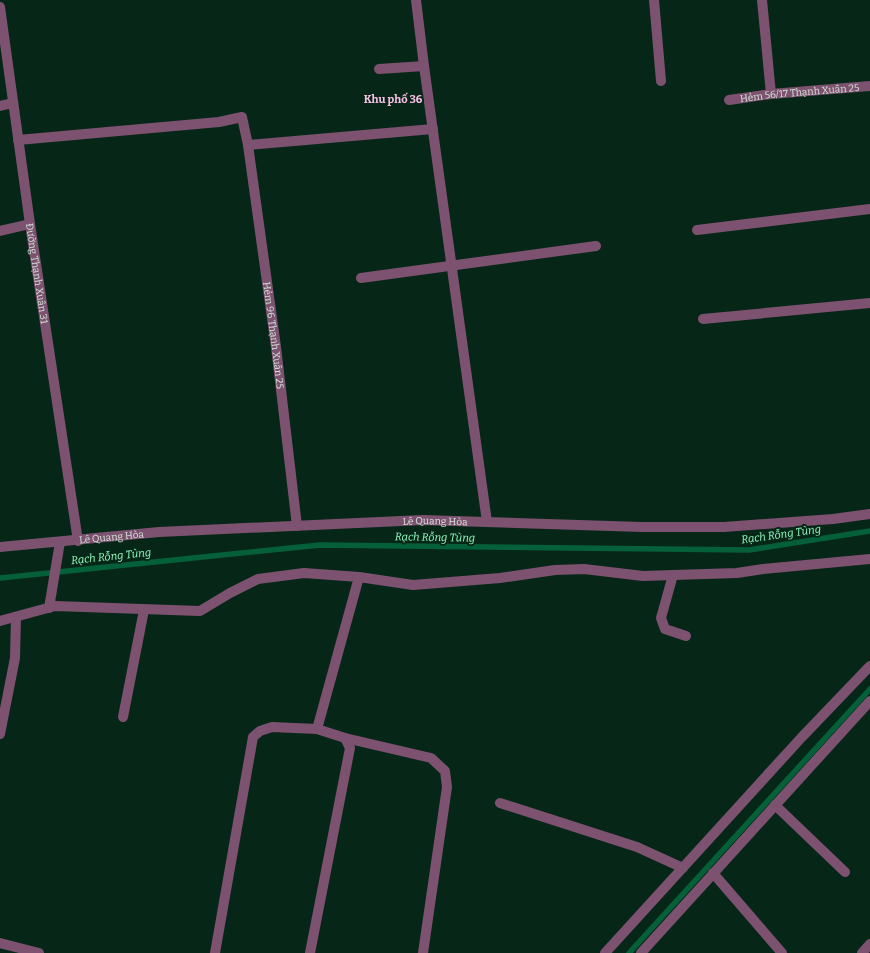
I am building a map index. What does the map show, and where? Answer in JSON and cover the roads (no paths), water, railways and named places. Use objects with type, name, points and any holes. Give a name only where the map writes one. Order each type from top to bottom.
[{"type":"street","points":[[416,0],[432,129],[487,522]]},
{"type":"street","points":[[654,0],[661,81]]},
{"type":"street","points":[[762,0],[771,94]]},
{"type":"street","name":"Đường Thạnh Xuân 31","points":[[0,7],[3,50],[13,104],[78,541]]},
{"type":"street","points":[[379,69],[424,66]]},
{"type":"street","name":"Hẻm 56/17 Thạnh Xuân 25","points":[[728,100],[771,94],[870,86]]},
{"type":"street","points":[[0,106],[13,104]]},
{"type":"street","name":"Hẻm 96 Thạnh Xuân 25","points":[[18,140],[219,122],[242,118],[248,145],[276,347],[297,526]]},
{"type":"street","points":[[248,145],[432,129]]},
{"type":"street","points":[[697,230],[870,209]]},
{"type":"street","points":[[0,231],[30,224]]},
{"type":"street","points":[[361,278],[596,246]]},
{"type":"street","points":[[703,319],[870,303]]},
{"type":"street","name":"Lê Quang Hòa","points":[[0,547],[78,541],[159,532],[423,520],[642,527],[724,527],[834,519],[870,514]]},
{"type":"street","points":[[49,608],[60,542]]},
{"type":"street","points":[[0,621],[55,606],[200,611],[230,593],[258,579],[304,573],[359,577],[413,585],[500,578],[555,570],[584,569],[643,576],[736,573],[870,559]]},
{"type":"street","points":[[672,575],[662,618],[666,629],[686,636]]},
{"type":"street","points":[[317,729],[359,577]]},
{"type":"street","points":[[123,717],[144,610]]},
{"type":"street","points":[[0,734],[15,658],[16,617]]},
{"type":"street","points":[[605,953],[796,743],[870,666]]},
{"type":"street","points":[[640,953],[870,701]]},
{"type":"street","points":[[216,953],[253,737],[260,731],[272,727],[317,729],[345,738],[431,758],[445,771],[447,786],[422,953]]},
{"type":"street","points":[[310,953],[350,748],[345,738]]},
{"type":"street","points":[[500,803],[636,847],[683,868]]},
{"type":"street","points":[[775,805],[844,872]]},
{"type":"street","points":[[713,873],[782,953]]},
{"type":"street","points":[[0,943],[39,953]]},
{"type":"street","points":[[862,953],[870,944]]},
{"type":"waterway","name":"Rạch Rỗng Tùng","points":[[0,578],[320,545],[749,550],[870,531]]},
{"type":"waterway","points":[[629,953],[870,689]]},
{"type":"district","name":"Khu phố 36","points":[[393,99]]}]
